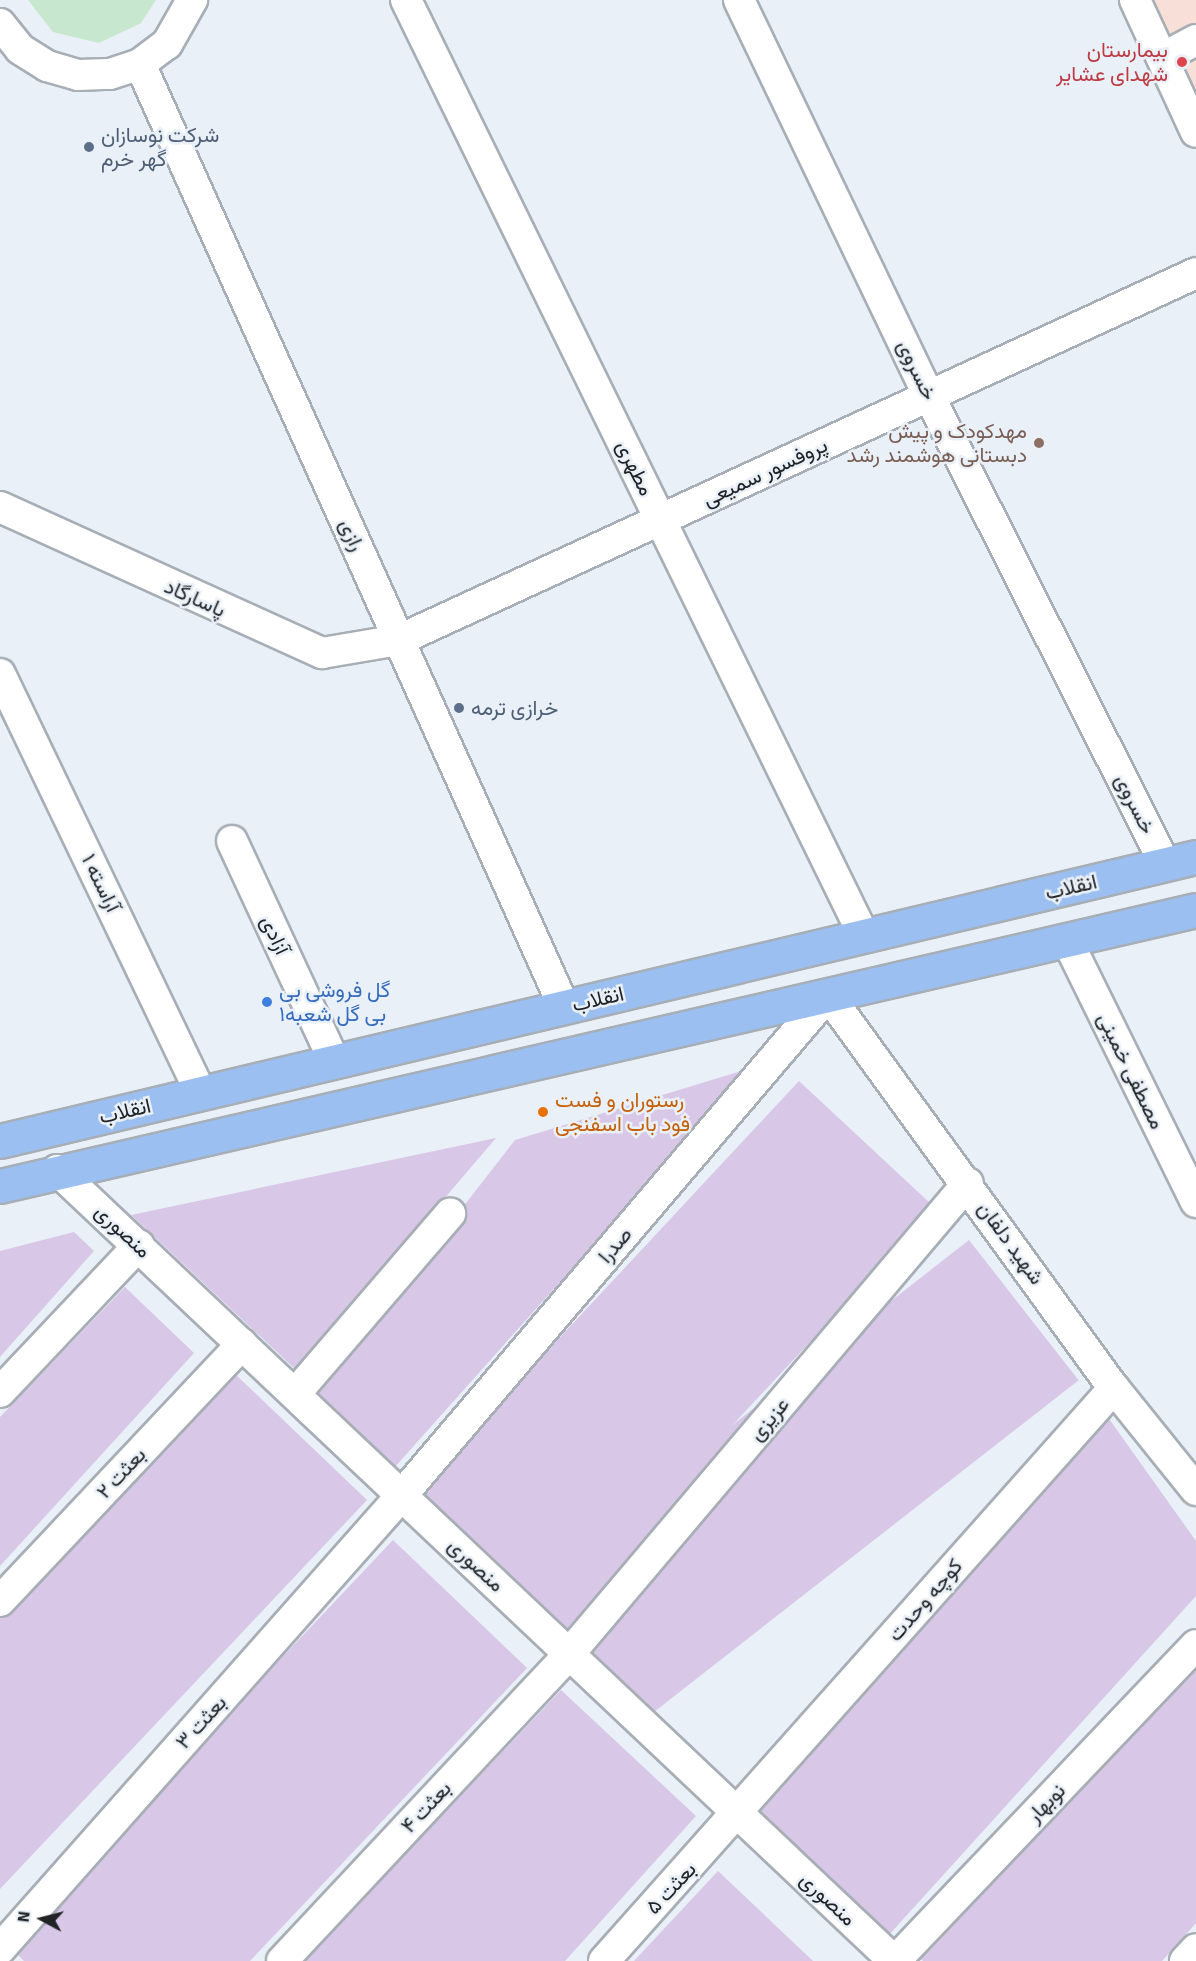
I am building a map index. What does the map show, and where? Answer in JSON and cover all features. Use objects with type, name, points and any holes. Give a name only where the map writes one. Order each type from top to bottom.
[{"type":"main road","name":"انقلاب","points":[[0,1141],[1181,861]]},
{"type":"main road","name":"انقلاب","points":[[0,1186],[57,1170],[1196,910]]},
{"type":"main road","points":[[201,1093],[215,1135]]},
{"type":"street","points":[[0,25],[20,49],[47,66],[78,75],[110,74],[140,64],[167,44],[192,0]]},
{"type":"street","name":"مطهری","points":[[406,0],[864,936]]},
{"type":"street","name":"خسروی","points":[[739,0],[929,396],[1181,861]]},
{"type":"street","points":[[1135,0],[1196,132]]},
{"type":"street","points":[[1162,58],[1196,39]]},
{"type":"street","name":"رازی","points":[[140,64],[564,1007]]},
{"type":"street","name":"پروفسور سمیعی","points":[[399,640],[1196,273]]},
{"type":"street","name":"پاسارگاد","points":[[0,507],[322,653],[399,640]]},
{"type":"street","name":"آراسته ۱","points":[[0,674],[201,1093]]},
{"type":"street","name":"آزادی","points":[[232,841],[334,1061]]},
{"type":"street","name":"مصطفی خمینی","points":[[1067,940],[1196,1202]]},
{"type":"street","name":"شهید دلفان","points":[[828,995],[968,1183],[1114,1388],[1196,1490]]},
{"type":"street","name":"صدرا","points":[[402,1495],[828,995]]},
{"type":"street","name":"منصوری","points":[[57,1170],[139,1245],[894,1961]]},
{"type":"street","name":"عزیزی","points":[[569,1654],[968,1183]]},
{"type":"street","points":[[295,1394],[450,1214]]},
{"type":"street","points":[[0,1392],[139,1245]]},
{"type":"street","name":"بعثت ۲","points":[[0,1601],[242,1344]]},
{"type":"street","name":"کوچه وحدت","points":[[739,1815],[1114,1388]]},
{"type":"street","name":"بعثت ۳","points":[[0,1949],[402,1495]]},
{"type":"street","name":"نوبهار","points":[[894,1961],[1196,1645]]},
{"type":"street","name":"بعثت ۴","points":[[282,1961],[569,1654]]},
{"type":"street","name":"بعثت ۵","points":[[603,1961],[739,1815]]},
{"type":"street","points":[[1185,1961],[1196,1949]]},
{"type":"shaded area","name":"بیمارستان شهدای عشایر","points":[[1139,0],[1196,0],[1196,124]]},
{"type":"green space","points":[[28,0],[156,0],[141,23],[99,43],[53,32]]},
{"type":"building","points":[[751,1068],[394,1468],[315,1397],[515,1140]]},
{"type":"building","points":[[799,1081],[935,1208],[554,1617],[418,1490]]},
{"type":"building","points":[[496,1138],[297,1371],[131,1215]]},
{"type":"building","points":[[74,1232],[94,1251],[0,1357],[0,1251]]},
{"type":"building","points":[[969,1240],[1079,1380],[637,1725],[528,1585]]},
{"type":"building","points":[[125,1287],[194,1353],[0,1566],[0,1417]]},
{"type":"building","points":[[233,1372],[367,1500],[0,1889],[0,1618]]},
{"type":"building","points":[[1107,1416],[1196,1541],[1196,1596],[888,1936],[753,1807]]},
{"type":"building","points":[[393,1540],[527,1668],[250,1961],[24,1961],[9,1946]]},
{"type":"building","points":[[1196,1662],[1196,1923],[1162,1961],[923,1961],[918,1956]]},
{"type":"building","points":[[561,1690],[696,1816],[565,1961],[304,1961]]},
{"type":"building","points":[[718,1871],[813,1961],[634,1961]]},
{"type":"place","name":"بیمارستان شهدای عشایر","points":[[1182,62]]},
{"type":"place","name":"شرکت نوسازان گهر خرم","points":[[89,147]]},
{"type":"place","name":"مهدکودک و پیش دبستانی هوشمند رشد","points":[[1039,443]]},
{"type":"place","name":"خرازی ترمه","points":[[459,708]]},
{"type":"place","name":"گل فروشی بی بی گل شعبه۱","points":[[267,1002]]},
{"type":"place","name":"رستوران و فست فود باب اسفنجی","points":[[543,1112]]}]
